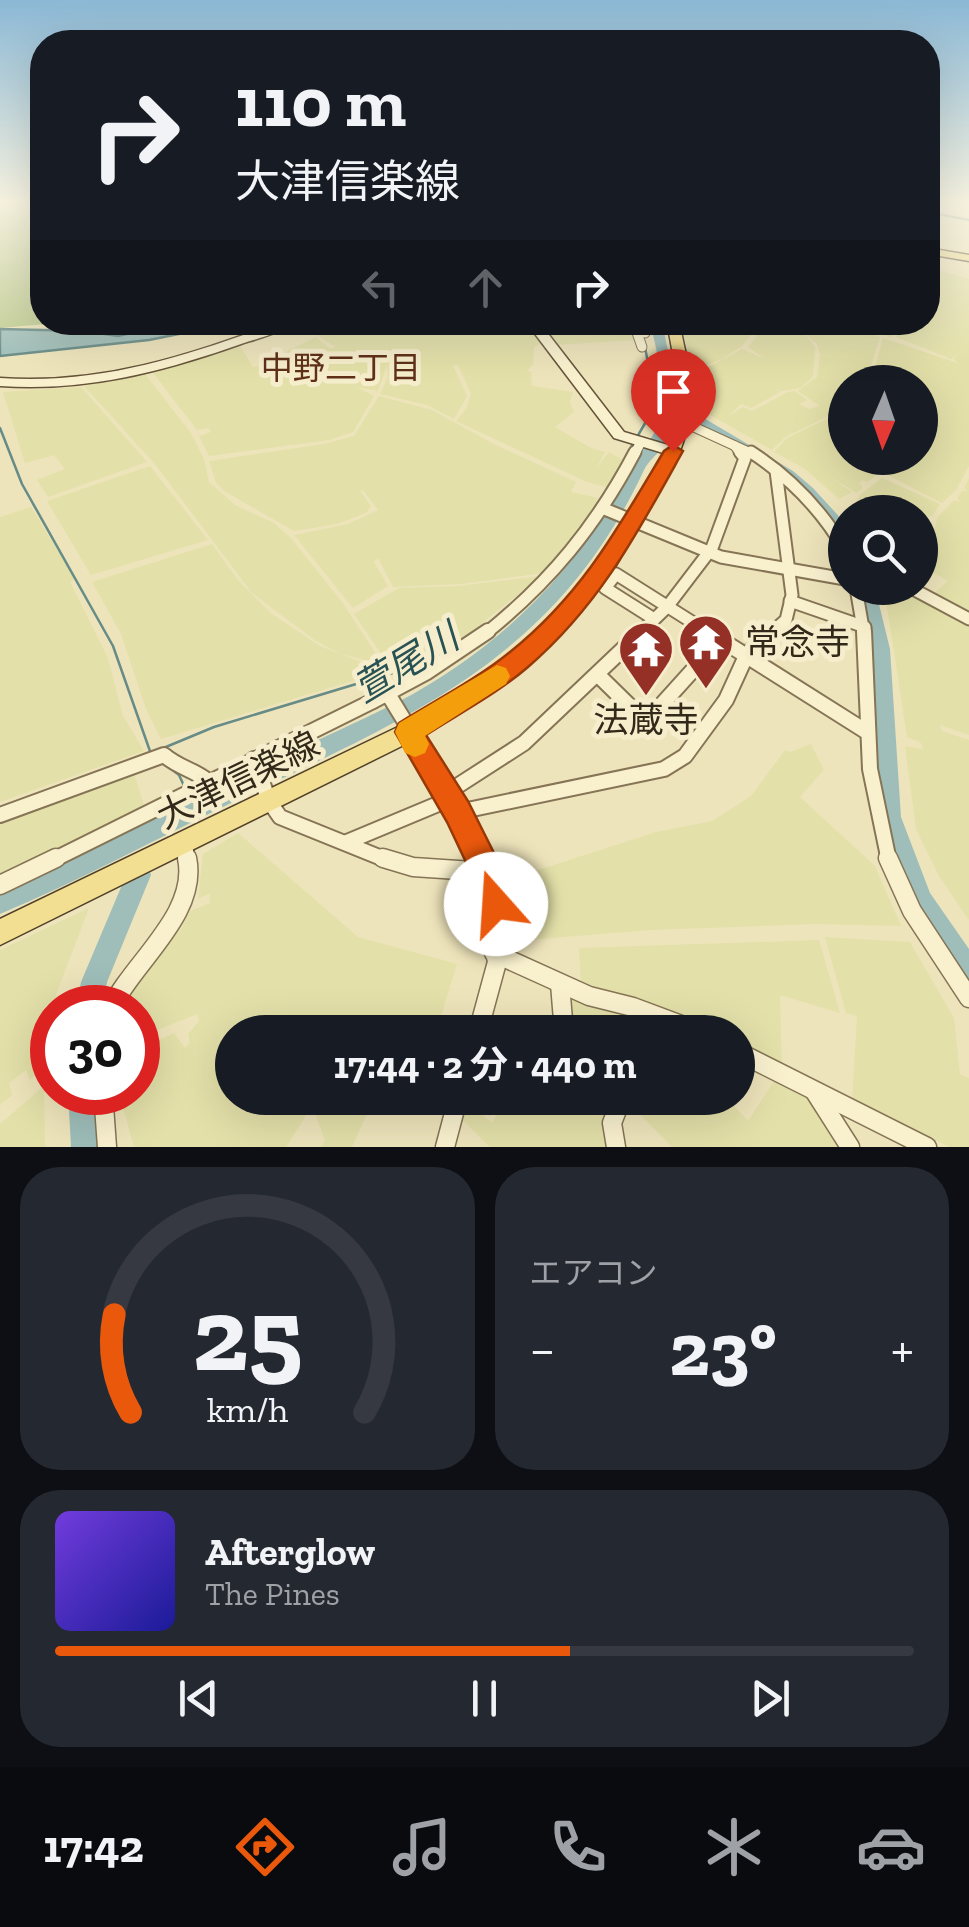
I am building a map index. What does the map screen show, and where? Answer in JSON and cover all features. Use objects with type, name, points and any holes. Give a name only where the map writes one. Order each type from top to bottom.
[{"type":"main road","name":"大津信楽線","points":[[0,932],[407,728],[517,661],[606,577],[631,520],[671,450],[684,415],[684,372],[674,335]]},
{"type":"street","points":[[0,382],[49,386],[102,380],[254,335]]},
{"type":"street","points":[[542,335],[619,435],[671,450]]},
{"type":"street","points":[[638,335],[642,347]]},
{"type":"street","points":[[684,415],[776,471],[808,496],[828,525]]},
{"type":"street","points":[[735,446],[746,438]]},
{"type":"street","points":[[0,885],[389,696],[458,656],[526,605],[557,572],[643,442]]},
{"type":"street","points":[[452,801],[524,743],[667,607],[709,553],[742,473],[745,458],[735,446]]},
{"type":"street","points":[[347,842],[452,801],[571,789],[611,776],[664,769],[685,756],[726,700],[747,654],[786,620],[790,566],[776,471]]},
{"type":"street","points":[[602,508],[709,553],[828,575]]},
{"type":"street","points":[[654,619],[605,588],[606,577],[616,574],[747,654],[869,737]]},
{"type":"street","points":[[790,601],[865,627]]},
{"type":"street","points":[[938,602],[969,619]]},
{"type":"street","points":[[860,605],[865,627],[869,737],[877,815],[895,878],[969,998]]},
{"type":"street","points":[[598,675],[646,722],[702,660]]},
{"type":"street","points":[[389,696],[452,801],[496,891],[497,962],[483,1015]]},
{"type":"street","points":[[0,815],[164,755],[180,769],[194,770],[208,782]]},
{"type":"street","points":[[255,761],[280,817],[368,854],[413,868],[488,872]]},
{"type":"street","points":[[121,985],[182,906],[191,861],[184,842]]},
{"type":"street","points":[[494,954],[560,984],[650,1015]]},
{"type":"street","points":[[560,984],[563,1015]]},
{"type":"street","points":[[755,1061],[927,1147]]},
{"type":"street","points":[[815,1092],[850,1147]]},
{"type":"street","points":[[105,1115],[107,1147]]},
{"type":"street","points":[[445,1147],[453,1115]]},
{"type":"street","points":[[615,1115],[612,1123],[616,1147]]},
{"type":"shaded area","points":[[940,271],[969,279],[969,466],[956,490],[942,503],[938,495],[927,495],[888,475],[938,475],[938,365],[876,365],[883,338],[960,364],[953,359],[960,351],[951,359],[896,337],[940,335]]},
{"type":"shaded area","points":[[318,335],[536,335],[542,343],[534,347],[533,365],[527,370],[531,372],[532,386],[573,392],[570,402],[574,412],[555,427],[605,452],[596,469],[609,452],[623,460],[609,488],[587,482],[456,421],[471,394],[458,365],[453,366],[467,396],[454,419],[427,405],[380,394],[388,377],[387,364],[378,391],[357,387],[311,361],[328,349],[308,362],[374,396],[353,432],[330,440],[209,456],[199,436],[211,432],[208,428],[197,430],[153,373],[239,344],[253,367],[287,360],[281,354],[316,337],[330,349],[335,347]]},
{"type":"shaded area","points":[[547,335],[634,335],[636,340],[554,345]]},
{"type":"shaded area","points":[[684,335],[751,335],[722,359],[691,371],[684,351],[688,349]]},
{"type":"shaded area","points":[[758,335],[806,335],[815,347],[813,376],[801,388],[781,391],[773,387],[780,392],[751,408],[741,404],[727,417],[743,407],[752,411],[795,391],[807,400],[799,404],[809,409],[820,406],[798,391],[817,377],[820,354],[817,344],[807,335],[880,337],[871,365],[828,365],[828,416],[785,437],[772,450],[707,413],[702,405],[699,374],[742,349],[765,359],[748,347]]},
{"type":"shaded area","points":[[145,374],[191,433],[204,459],[209,482],[235,505],[274,523],[291,538],[342,602],[380,660],[376,663],[341,654],[316,641],[252,593],[154,463],[84,386]]},
{"type":"shaded area","points":[[81,387],[147,462],[48,497],[37,480],[65,469],[54,455],[25,463],[3,392]]},
{"type":"shaded area","points":[[379,396],[432,410],[576,482],[571,492],[598,498],[584,524],[543,573],[462,584],[393,587],[378,558],[374,562],[388,586],[353,608],[294,535],[348,524],[378,510],[363,490],[360,491],[371,506],[366,513],[337,524],[294,531],[224,491],[216,483],[209,461],[354,436]]},
{"type":"shaded area","points":[[828,418],[828,475],[877,475],[867,482],[862,480],[859,484],[863,487],[857,493],[830,477],[852,492],[834,495],[805,469],[774,452],[787,438]]},
{"type":"shaded area","points":[[150,466],[208,540],[91,575],[47,501]]},
{"type":"shaded area","points":[[882,478],[920,495],[860,495]]},
{"type":"shaded area","points":[[969,478],[969,616],[938,598],[938,590],[948,581],[938,575],[938,517],[954,500],[960,502],[957,498],[962,491],[968,491],[964,488]]},
{"type":"shaded area","points":[[31,507],[75,579],[70,582],[108,658],[123,716],[144,751],[0,802],[0,517]]},
{"type":"shaded area","points":[[212,544],[238,580],[272,614],[320,646],[385,671],[161,739],[146,709],[121,634],[92,582]]},
{"type":"shaded area","points":[[541,576],[451,648],[393,671],[354,614],[399,588]]},
{"type":"shaded area","points":[[887,605],[938,605],[969,621],[969,735],[940,725],[942,731],[969,740],[969,920],[939,876],[916,829],[905,746],[923,749],[921,743],[907,737]]},
{"type":"shaded area","points":[[811,744],[824,770],[800,797],[875,866],[901,926],[816,924],[651,930],[515,941],[498,935],[504,881],[656,832],[712,821],[751,796],[785,750],[790,752]]},
{"type":"shaded area","points":[[134,773],[144,806],[0,876],[0,823]]},
{"type":"shaded area","points":[[238,833],[358,937],[457,964],[441,1015],[215,1015],[215,1115],[306,1115],[286,1147],[134,1147],[125,1115],[160,1115],[160,1040],[174,1033],[185,1048],[190,1043],[188,1034],[199,1021],[197,1014],[160,1029],[160,985],[134,985],[146,965],[181,929],[190,911],[210,903],[210,893],[198,899],[203,854]]},
{"type":"shaded area","points":[[89,908],[60,985],[30,985],[30,1080],[26,1070],[9,1083],[12,1095],[0,1105],[0,950]]},
{"type":"shaded area","points":[[825,937],[910,942],[954,1018],[960,1074],[969,1078],[969,1147],[950,1147],[852,1104],[857,1016],[846,1013]]},
{"type":"shaded area","points":[[819,940],[840,1013],[780,995],[782,1070],[755,1055],[755,1015],[674,1015],[581,986],[579,948]]},
{"type":"shaded area","points":[[566,992],[635,1015],[568,1015]]},
{"type":"shaded area","points":[[774,1081],[806,1096],[843,1147],[672,1147],[641,1115],[743,1115],[748,1121]]},
{"type":"shaded area","points":[[30,1098],[30,1115],[44,1115],[45,1147],[0,1147],[0,1124]]},
{"type":"shaded area","points":[[315,1115],[366,1115],[352,1147],[321,1147],[325,1140]]},
{"type":"shaded area","points":[[483,1115],[492,1123],[496,1115],[609,1115],[609,1147],[490,1147],[458,1116]]},
{"type":"green space","points":[[0,256],[30,256],[30,325],[0,328]]},
{"type":"water","points":[[0,329],[30,330],[30,335],[174,335],[0,356]]},
{"type":"waterway","name":"萱尾川","points":[[0,902],[407,707],[516,631],[575,571],[623,499],[643,457],[664,432],[669,395],[659,335]]},
{"type":"waterway","points":[[626,456],[651,413],[652,385],[645,347]]},
{"type":"waterway","points":[[674,405],[767,460],[828,513]]},
{"type":"waterway","points":[[0,428],[22,484],[113,646],[151,754]]},
{"type":"waterway","points":[[591,514],[603,497]]},
{"type":"waterway","points":[[870,605],[880,649],[890,817],[921,901],[969,972]]},
{"type":"waterway","points":[[161,749],[214,727],[429,662]]},
{"type":"waterway","points":[[166,765],[179,775],[185,788]]},
{"type":"waterway","points":[[195,796],[206,804]]},
{"type":"waterway","points":[[93,985],[139,875]]},
{"type":"waterway","points":[[84,1115],[86,1147]]},
{"type":"slow traffic","points":[[415,744],[409,732],[497,676]]},
{"type":"place","name":"常念寺","points":[[706,691]]},
{"type":"place","name":"法蔵寺","points":[[646,698]]},
{"type":"district","name":"中野二丁目","points":[[341,368]]},
{"type":"route","points":[[496,904],[496,891],[448,792],[409,732],[517,661],[570,611],[608,564],[673,451]]}]
